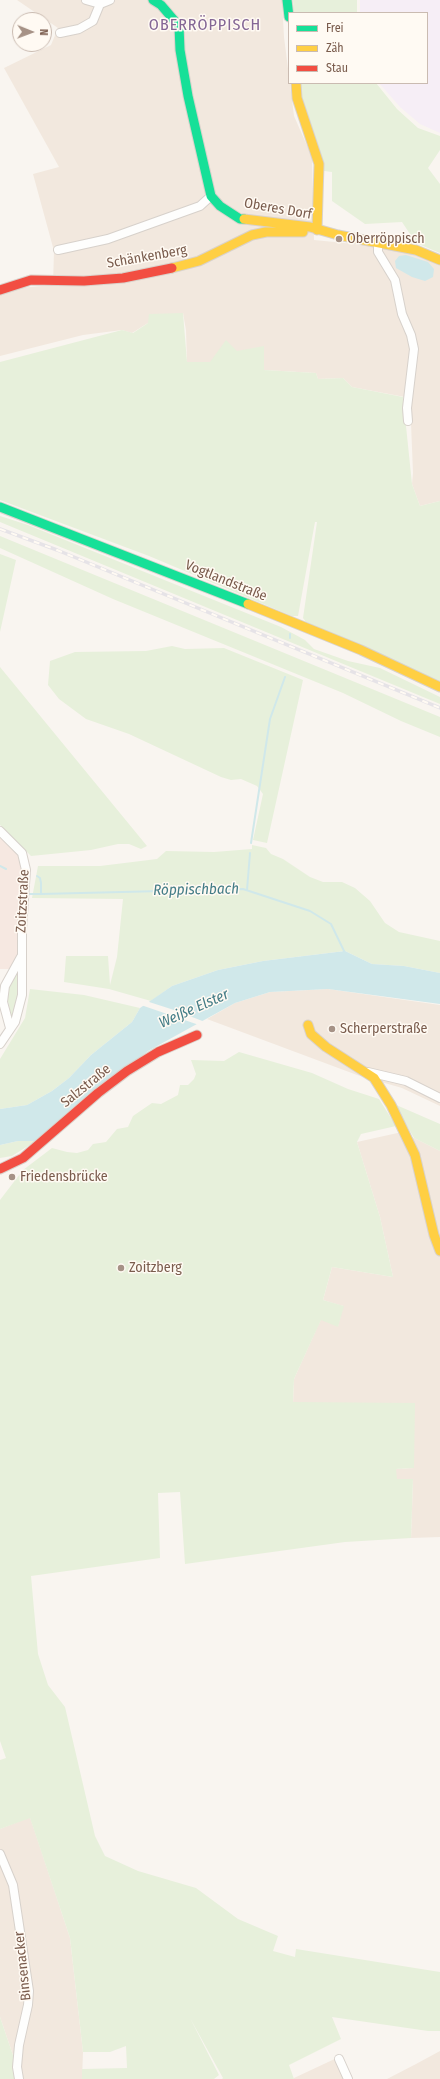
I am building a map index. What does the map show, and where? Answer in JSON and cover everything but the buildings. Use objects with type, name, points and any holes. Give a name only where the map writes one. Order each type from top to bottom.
[{"type":"street","points":[[86,0],[100,4],[110,0]]},
{"type":"street","points":[[58,250],[122,234],[200,206],[211,196],[188,96],[180,50],[179,26],[161,5],[153,0]]},
{"type":"street","points":[[287,0],[288,12]]},
{"type":"street","points":[[60,33],[79,29],[93,21],[100,4]]},
{"type":"street","name":"Oberes Dorf","points":[[211,196],[220,206],[240,219],[310,227],[317,230],[319,164],[297,98],[296,84]]},
{"type":"street","points":[[317,230],[416,250],[440,260]]},
{"type":"street","name":"Schänkenberg","points":[[0,290],[31,280],[123,278],[159,272],[199,261],[252,235],[266,232],[313,232],[317,230]]},
{"type":"street","points":[[378,243],[378,252],[395,280],[402,314],[411,335],[414,349],[407,408],[408,421]]},
{"type":"street","name":"Vogtlandstraße","points":[[0,507],[326,636],[440,687]]},
{"type":"street","name":"Zoitzstraße","points":[[0,831],[22,853],[26,870],[21,956],[22,995],[15,1022],[0,1044]]},
{"type":"street","name":"Zoitzstraße","points":[[10,1028],[3,1002],[5,986],[21,956]]},
{"type":"street","points":[[308,1025],[310,1034],[326,1047],[366,1072],[377,1083],[406,1134],[437,1234],[440,1251]]},
{"type":"street","name":"Salzstraße","points":[[0,1169],[23,1158],[98,1093],[127,1071],[158,1052],[197,1035]]},
{"type":"street","points":[[366,1072],[406,1082],[440,1098]]},
{"type":"street","name":"Binsenacker","points":[[0,1854],[13,1885],[29,1991],[28,2005],[18,2045],[17,2067],[19,2079]]},
{"type":"street","points":[[339,2059],[348,2079]]},
{"type":"shaded area","points":[[17,0],[282,0],[288,84],[290,84],[294,116],[312,157],[314,240],[365,245],[420,255],[440,264],[440,501],[420,506],[412,484],[413,473],[410,398],[352,387],[343,378],[318,379],[316,373],[264,370],[210,362],[187,362],[186,330],[183,313],[148,323],[132,333],[122,330],[83,335],[0,356],[0,294],[20,288],[53,285],[54,251],[33,174],[59,167],[4,68],[37,52],[52,52],[52,43],[58,28],[52,24],[52,12],[35,12]]},
{"type":"shaded area","points":[[360,0],[440,0],[440,133],[420,124],[400,107],[380,84],[428,84],[428,12],[360,12]]},
{"type":"shaded area","points":[[0,836],[16,852],[19,857],[21,869],[21,956],[13,969],[0,969]]},
{"type":"shaded area","points":[[328,989],[440,1005],[440,1106],[402,1088],[357,1075],[207,1019],[235,1003],[270,992]]},
{"type":"shaded area","points":[[402,1132],[440,1151],[440,1537],[411,1538],[413,1479],[396,1480],[396,1469],[414,1468],[293,1403],[294,1379],[321,1319],[338,1326],[343,1306],[323,1300],[332,1267],[393,1277],[380,1217],[357,1142]]},
{"type":"shaded area","points":[[30,1817],[70,1938],[83,2052],[82,2079],[18,2079],[17,2067],[0,2017],[0,1829]]},
{"type":"shaded area","points":[[440,2051],[440,2079],[387,2079],[416,2064]]},
{"type":"shaded area","points":[[341,2056],[353,2079],[294,2079],[294,2078]]},
{"type":"green space","points":[[293,0],[357,0],[357,12],[294,12]]},
{"type":"green space","points":[[300,84],[377,84],[397,109],[418,128],[440,136],[440,150],[428,168],[440,184],[440,253],[416,243],[402,222],[365,224],[332,201],[332,172],[324,171],[300,93]]},
{"type":"green space","points":[[183,313],[187,362],[210,362],[226,340],[237,351],[264,346],[264,370],[316,373],[318,379],[343,378],[352,387],[403,397],[412,484],[420,506],[440,501],[440,683],[306,622],[303,618],[317,522],[315,522],[298,616],[292,616],[149,556],[0,500],[0,362],[122,330],[133,333],[148,323],[149,314]]},
{"type":"green space","points":[[0,516],[28,525],[281,627],[305,640],[314,649],[348,661],[380,668],[440,697],[440,704],[0,522]]},
{"type":"green space","points":[[0,536],[440,717],[440,737],[401,721],[343,693],[113,599],[0,548]]},
{"type":"green space","points":[[0,554],[16,560],[0,632]]},
{"type":"green space","points":[[172,646],[185,649],[224,648],[303,680],[267,843],[253,840],[263,794],[257,786],[241,779],[231,780],[221,777],[129,734],[86,719],[59,699],[48,685],[50,661],[75,652],[146,651]]},
{"type":"green space","points":[[0,667],[147,846],[141,849],[129,844],[118,844],[91,850],[31,856],[0,825]]},
{"type":"green space","points":[[252,845],[266,848],[271,854],[283,859],[310,877],[323,882],[342,882],[355,888],[370,901],[385,923],[399,932],[440,941],[440,973],[404,966],[372,964],[345,951],[263,961],[218,970],[172,986],[151,1001],[109,989],[64,982],[66,956],[108,956],[110,985],[117,957],[123,899],[32,898],[38,866],[100,866],[157,859],[166,851],[214,852],[252,849]]},
{"type":"green space","points":[[19,968],[21,988],[12,1020],[7,997],[8,989]]},
{"type":"green space","points":[[30,989],[84,995],[140,1008],[132,1022],[91,1055],[69,1078],[52,1091],[27,1105],[0,1109],[0,1059],[25,1018]]},
{"type":"green space","points":[[239,1052],[312,1073],[348,1089],[379,1099],[396,1126],[361,1134],[357,1142],[380,1217],[393,1277],[332,1267],[323,1300],[344,1306],[338,1327],[321,1320],[294,1379],[293,1402],[415,1403],[414,1468],[396,1469],[397,1479],[413,1479],[411,1538],[345,1542],[185,1564],[180,1492],[158,1493],[160,1558],[31,1576],[38,1654],[48,1685],[65,1707],[95,1836],[105,1856],[138,1871],[196,1888],[238,1919],[278,1936],[273,1951],[295,1957],[296,1949],[440,1972],[440,2031],[428,2031],[332,2017],[341,2039],[289,2065],[294,2079],[222,2079],[223,2078],[190,2018],[219,2075],[214,2079],[82,2079],[82,2069],[127,2068],[126,2046],[110,2052],[83,2052],[70,1938],[30,1818],[0,1829],[0,1760],[6,1758],[0,1741],[0,1200],[23,1170],[52,1148],[77,1153],[88,1150],[93,1144],[106,1142],[117,1129],[128,1127],[133,1116],[152,1103],[161,1104],[178,1095],[180,1085],[188,1085],[194,1079],[196,1074],[191,1060],[224,1061]]},
{"type":"green space","points":[[394,1104],[440,1124],[440,1151],[414,1138]]},
{"type":"green space","points":[[18,1141],[36,1141],[12,1156],[0,1158],[0,1145]]},
{"type":"green space","points":[[0,2017],[17,2067],[18,2079],[0,2079]]},
{"type":"water","points":[[406,255],[428,262],[434,269],[433,277],[425,281],[412,277],[396,268],[395,261],[399,256]]},
{"type":"water","name":"Weiße Elster","points":[[345,951],[372,964],[404,966],[440,973],[440,1004],[328,989],[270,992],[235,1003],[148,1051],[36,1141],[18,1141],[0,1145],[0,1109],[27,1105],[52,1091],[69,1078],[91,1055],[132,1022],[140,1008],[172,986],[218,970],[263,961]]},
{"type":"pier","points":[[146,1001],[205,1022],[199,1025],[141,1005]]},
{"type":"waterway","points":[[251,843],[270,719],[285,677]]},
{"type":"waterway","points":[[247,890],[250,853]]},
{"type":"waterway","name":"Röppischbach","points":[[0,866],[6,869]]},
{"type":"waterway","name":"Röppischbach","points":[[37,876],[40,878],[41,894],[243,889],[310,911],[331,924],[345,953]]},
{"type":"waterway","points":[[27,894],[41,894]]},
{"type":"railway","points":[[0,529],[57,550],[440,708]]},
{"type":"traffic: fast","points":[[153,0],[161,5],[179,26],[180,50],[188,96],[211,196],[220,206],[240,219],[244,219]]},
{"type":"traffic: fast","points":[[287,0],[288,12]]},
{"type":"traffic: fast","points":[[0,507],[248,604]]},
{"type":"traffic: slow","points":[[296,84],[297,98],[319,164],[317,230]]},
{"type":"traffic: slow","points":[[244,219],[310,227],[338,235],[416,250],[440,260]]},
{"type":"traffic: slow","points":[[172,268],[199,261],[252,235],[266,232],[303,232]]},
{"type":"traffic: slow","points":[[248,604],[361,650],[440,687]]},
{"type":"traffic: slow","points":[[308,1025],[311,1034],[326,1047],[374,1078],[391,1105],[415,1155],[434,1235],[440,1251]]},
{"type":"traffic: jam","points":[[0,290],[31,280],[84,281],[123,278],[172,268]]},
{"type":"traffic: jam","points":[[0,1169],[23,1158],[98,1093],[127,1071],[158,1052],[197,1035]]},
{"type":"place","name":"Oberröppisch","points":[[339,239]]},
{"type":"place","name":"Scherperstraße","points":[[332,1029]]},
{"type":"place","name":"Friedensbrücke","points":[[12,1177]]},
{"type":"place","name":"Zoitzberg","points":[[121,1268]]},
{"type":"district","name":"OBERRÖPPISCH","points":[[205,26]]}]
